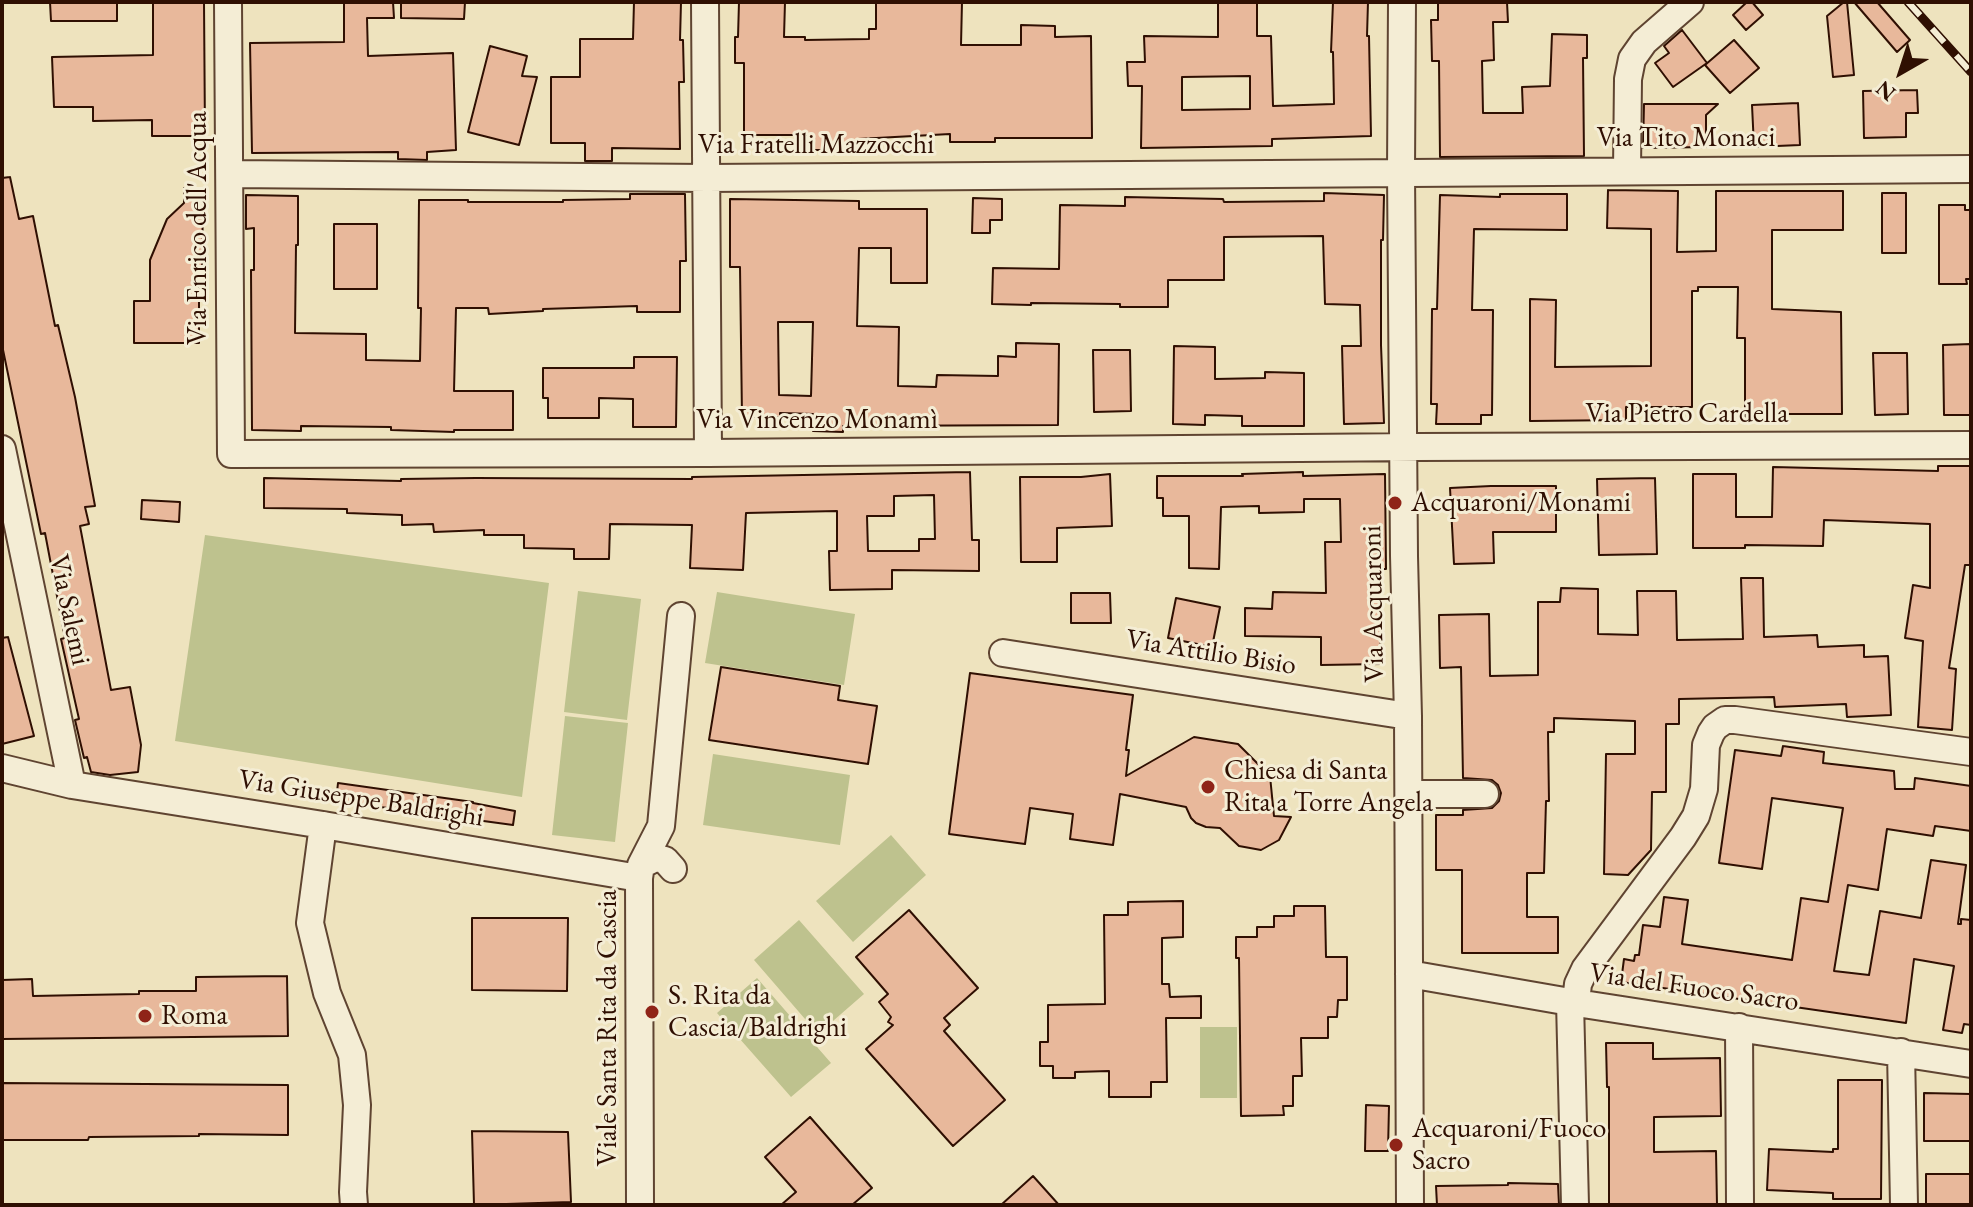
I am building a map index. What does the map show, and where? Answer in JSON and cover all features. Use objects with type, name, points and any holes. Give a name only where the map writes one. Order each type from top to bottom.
[{"type":"street","name":"Via Enrico dell'Acqua","points":[[228,2],[231,454]]},
{"type":"street","points":[[705,2],[708,453]]},
{"type":"street","name":"Via Acquaroni","points":[[1402,2],[1410,1205]]},
{"type":"street","points":[[1627,170],[1628,79],[1632,59],[1644,42],[1690,2]]},
{"type":"street","name":"Via Tito Monaci","points":[[1401,172],[1971,169]]},
{"type":"street","name":"Via Fratelli Mazzocchi","points":[[230,174],[707,178],[1401,172]]},
{"type":"street","name":"Via Pietro Cardella","points":[[1404,447],[1971,445]]},
{"type":"street","name":"Via Vincenzo Monamì","points":[[231,454],[1404,447]]},
{"type":"street","name":"Via Salemi","points":[[2,449],[72,785]]},
{"type":"street","name":"Viale Santa Rita da Cascia","points":[[640,1205],[640,872],[661,826],[681,616]]},
{"type":"street","name":"Via Attilio Bisio","points":[[1003,653],[1408,716]]},
{"type":"street","points":[[1575,1205],[1570,1002],[1577,993],[1585,969],[1696,816],[1704,789],[1707,740],[1715,727],[1725,720],[1735,720],[1971,752]]},
{"type":"street","name":"Via Giuseppe Baldrighi","points":[[2,768],[72,785],[323,825],[640,872],[655,858],[665,860],[673,869]]},
{"type":"street","points":[[1409,794],[1485,794]]},
{"type":"street","points":[[323,825],[310,923],[327,993],[352,1055],[357,1105],[354,1205]]},
{"type":"street","name":"Via del Fuoco Sacro","points":[[1409,974],[1971,1064]]},
{"type":"street","points":[[1739,1027],[1740,1205]]},
{"type":"street","points":[[1901,1052],[1904,1205]]},
{"type":"green space","points":[[205,535],[549,583],[522,797],[175,741]]},
{"type":"green space","points":[[578,591],[641,599],[627,720],[564,712]]},
{"type":"green space","points":[[717,592],[855,614],[844,685],[705,663]]},
{"type":"green space","points":[[565,716],[628,723],[615,842],[552,835]]},
{"type":"green space","points":[[713,754],[850,775],[840,845],[703,825]]},
{"type":"green space","points":[[891,835],[926,875],[853,942],[816,901]]},
{"type":"green space","points":[[799,920],[864,994],[818,1034],[754,960]]},
{"type":"green space","points":[[757,978],[831,1063],[791,1097],[717,1013]]},
{"type":"green space","points":[[1200,1027],[1237,1027],[1237,1098],[1200,1098]]},
{"type":"building","points":[[50,2],[117,2],[117,21],[51,21]]},
{"type":"building","points":[[153,2],[204,2],[205,136],[152,136],[152,120],[93,121],[93,107],[54,107],[52,57],[153,55]]},
{"type":"building","points":[[344,2],[393,2],[394,18],[367,18],[368,56],[453,53],[456,150],[427,152],[427,160],[398,159],[398,152],[252,153],[250,43],[344,42]]},
{"type":"building","points":[[401,2],[465,2],[464,19],[401,18]]},
{"type":"building","points":[[634,2],[681,2],[680,40],[683,40],[684,82],[679,82],[680,149],[612,148],[612,161],[585,161],[585,143],[551,143],[551,77],[580,77],[580,39],[633,39]]},
{"type":"building","points":[[739,2],[785,2],[784,37],[805,37],[805,40],[869,39],[869,29],[876,29],[876,2],[962,2],[961,45],[1021,45],[1021,25],[1055,26],[1055,37],[1091,36],[1092,138],[995,138],[995,142],[950,142],[950,134],[858,139],[858,150],[808,150],[807,135],[744,135],[744,63],[735,63]]},
{"type":"building","points":[[1218,2],[1257,2],[1257,36],[1271,36],[1273,106],[1334,104],[1331,52],[1333,2],[1368,2],[1371,136],[1272,139],[1272,146],[1141,148],[1142,86],[1128,86],[1127,62],[1145,62],[1144,36],[1218,37]],"holes":[[[1250,76],[1250,109],[1182,110],[1182,77]]]},
{"type":"building","points":[[1438,2],[1507,2],[1508,22],[1493,22],[1494,60],[1482,61],[1483,113],[1523,113],[1522,87],[1550,86],[1552,34],[1587,35],[1587,58],[1583,58],[1584,156],[1440,157],[1439,61],[1432,61],[1431,20],[1438,20]]},
{"type":"building","points":[[1747,2],[1752,2],[1763,15],[1746,30],[1733,15]]},
{"type":"building","points":[[1847,2],[1854,75],[1833,77],[1827,16]]},
{"type":"building","points":[[1854,2],[1877,2],[1910,40],[1897,52]]},
{"type":"building","points":[[1682,30],[1707,63],[1673,87],[1655,63],[1669,53],[1664,46]]},
{"type":"building","points":[[1734,40],[1759,68],[1730,93],[1705,65]]},
{"type":"building","points":[[490,46],[527,56],[522,76],[537,77],[519,145],[468,132]]},
{"type":"building","points":[[1917,90],[1918,113],[1906,113],[1906,137],[1864,138],[1863,91]]},
{"type":"building","points":[[1798,103],[1800,145],[1754,147],[1752,105]]},
{"type":"building","points":[[1644,104],[1718,104],[1706,115],[1706,147],[1643,148]]},
{"type":"building","points":[[10,177],[19,219],[33,216],[55,326],[58,325],[75,397],[95,506],[85,507],[89,524],[80,526],[111,690],[130,687],[141,745],[138,772],[110,775],[91,772],[87,757],[84,758],[75,720],[79,719],[61,639],[65,638],[45,533],[41,534],[2,345],[2,178]]},
{"type":"building","points":[[184,188],[203,188],[199,343],[134,343],[134,301],[150,301],[150,260],[167,219],[184,203]]},
{"type":"building","points":[[1608,190],[1678,191],[1677,252],[1716,251],[1716,191],[1843,191],[1843,230],[1772,230],[1772,309],[1841,312],[1842,414],[1774,414],[1774,421],[1745,420],[1745,338],[1737,338],[1738,287],[1698,287],[1698,291],[1692,291],[1692,407],[1626,407],[1626,420],[1530,421],[1530,299],[1556,300],[1555,367],[1651,366],[1651,229],[1607,228]]},
{"type":"building","points":[[1324,193],[1384,195],[1381,345],[1384,423],[1344,424],[1342,346],[1361,346],[1360,305],[1325,304],[1323,236],[1224,237],[1224,280],[1168,280],[1168,307],[992,304],[993,268],[1059,269],[1060,205],[1125,206],[1125,197],[1223,199],[1224,202],[1324,201]]},
{"type":"building","points":[[1882,193],[1906,193],[1906,253],[1882,253]]},
{"type":"building","points":[[630,194],[685,194],[686,261],[680,261],[680,312],[637,312],[637,306],[489,314],[488,308],[456,308],[454,391],[513,391],[513,430],[454,432],[391,430],[391,427],[301,426],[301,431],[252,430],[251,270],[254,270],[254,228],[246,229],[246,195],[298,196],[295,333],[366,334],[366,360],[420,361],[419,200],[563,202],[630,199]]},
{"type":"building","points":[[1500,194],[1567,194],[1567,230],[1474,229],[1472,310],[1493,310],[1492,415],[1481,415],[1481,424],[1436,424],[1437,404],[1431,404],[1432,309],[1437,309],[1440,195],[1500,197]]},
{"type":"building","points":[[973,198],[1002,199],[1002,220],[990,220],[990,233],[972,233]]},
{"type":"building","points":[[730,199],[859,201],[859,209],[927,209],[927,283],[891,283],[891,248],[859,248],[857,326],[899,327],[898,386],[936,387],[937,375],[998,376],[998,356],[1016,357],[1016,343],[1059,344],[1058,425],[843,426],[843,432],[813,431],[813,414],[742,417],[740,267],[730,267]],"holes":[[[778,322],[813,322],[811,396],[779,395]]]},
{"type":"building","points":[[1939,205],[1965,205],[1965,210],[1971,210],[1971,279],[1966,279],[1967,284],[1939,284]]},
{"type":"building","points":[[334,224],[377,224],[377,289],[334,289]]},
{"type":"building","points":[[1971,344],[1971,415],[1944,415],[1943,345]]},
{"type":"building","points":[[1174,346],[1215,347],[1215,379],[1265,378],[1265,372],[1304,373],[1304,426],[1242,426],[1242,416],[1205,415],[1205,425],[1173,424]]},
{"type":"building","points":[[1093,350],[1130,350],[1131,411],[1094,412]]},
{"type":"building","points":[[1873,353],[1907,353],[1908,414],[1875,415]]},
{"type":"building","points":[[634,357],[677,357],[676,427],[633,427],[633,399],[599,398],[599,418],[548,418],[548,398],[543,398],[543,368],[634,368]]},
{"type":"building","points":[[1938,466],[1971,466],[1971,565],[1965,565],[1949,668],[1956,669],[1952,730],[1918,727],[1923,641],[1905,638],[1913,585],[1930,588],[1930,524],[1824,520],[1823,546],[1693,548],[1693,474],[1736,474],[1736,517],[1772,517],[1773,467],[1938,471]]},
{"type":"building","points":[[970,472],[972,540],[979,540],[979,571],[892,570],[892,589],[830,590],[829,551],[837,551],[837,511],[746,513],[743,570],[690,568],[692,525],[610,524],[609,559],[574,559],[574,549],[524,548],[524,535],[484,535],[484,530],[434,532],[433,524],[402,525],[402,515],[347,513],[347,509],[264,508],[264,478],[401,481]],"holes":[[[934,495],[935,539],[919,539],[919,551],[868,551],[867,516],[894,516],[894,496]]]},
{"type":"building","points":[[1303,472],[1303,476],[1385,474],[1386,569],[1379,569],[1381,664],[1321,665],[1321,637],[1245,636],[1245,608],[1272,609],[1273,592],[1326,593],[1325,542],[1341,542],[1340,499],[1304,499],[1304,512],[1259,513],[1259,506],[1221,507],[1219,569],[1189,568],[1189,516],[1163,516],[1163,498],[1157,498],[1157,476]]},
{"type":"building","points":[[1110,474],[1112,526],[1057,528],[1057,562],[1021,562],[1020,477]]},
{"type":"building","points":[[1655,478],[1657,554],[1599,555],[1597,479]]},
{"type":"building","points":[[1556,486],[1556,532],[1493,532],[1494,563],[1454,564],[1450,488]]},
{"type":"building","points":[[142,500],[180,502],[179,522],[141,519]]},
{"type":"building","points":[[1741,578],[1763,578],[1764,637],[1817,635],[1818,647],[1864,645],[1864,657],[1888,656],[1891,715],[1847,717],[1846,704],[1775,707],[1774,697],[1679,699],[1679,724],[1666,724],[1666,792],[1652,792],[1651,850],[1628,875],[1604,874],[1606,754],[1635,754],[1635,721],[1554,718],[1554,732],[1548,732],[1549,801],[1546,801],[1544,873],[1527,873],[1527,917],[1558,917],[1558,953],[1462,953],[1462,870],[1436,870],[1436,815],[1463,815],[1463,810],[1492,808],[1499,801],[1501,793],[1492,780],[1463,778],[1461,667],[1440,668],[1439,615],[1489,614],[1490,676],[1538,675],[1538,602],[1560,602],[1561,588],[1598,589],[1598,634],[1638,635],[1637,591],[1676,591],[1677,640],[1743,639]]},
{"type":"building","points":[[1071,593],[1110,593],[1111,623],[1071,623]]},
{"type":"building","points":[[1176,598],[1220,607],[1212,647],[1168,638]]},
{"type":"building","points":[[8,637],[34,736],[2,744],[2,638]]},
{"type":"building","points":[[721,667],[840,686],[838,700],[877,706],[868,764],[709,740]]},
{"type":"building","points":[[970,673],[1133,695],[1126,776],[1194,737],[1238,744],[1270,776],[1274,816],[1291,817],[1279,840],[1261,850],[1239,846],[1220,828],[1196,823],[1186,807],[1120,794],[1113,845],[1070,839],[1073,814],[1030,808],[1025,844],[949,834]]},
{"type":"building","points":[[1783,746],[1824,752],[1823,763],[1894,771],[1895,789],[1914,789],[1915,778],[1971,786],[1971,831],[1935,826],[1933,836],[1887,829],[1878,890],[1848,885],[1834,971],[1869,975],[1880,911],[1921,918],[1931,860],[1966,865],[1958,924],[1961,924],[1961,919],[1971,920],[1971,1025],[1964,1024],[1962,1033],[1943,1030],[1954,966],[1914,959],[1906,1023],[1621,982],[1624,959],[1634,961],[1635,955],[1639,955],[1643,925],[1660,927],[1664,897],[1688,900],[1682,944],[1792,960],[1801,898],[1828,902],[1843,808],[1772,798],[1762,869],[1719,863],[1735,750],[1781,756]]},
{"type":"building","points":[[338,783],[515,811],[513,825],[336,801]]},
{"type":"building","points":[[1183,901],[1183,937],[1162,938],[1162,984],[1169,984],[1170,997],[1201,996],[1201,1018],[1166,1018],[1167,1082],[1151,1082],[1151,1097],[1109,1097],[1109,1071],[1075,1072],[1075,1078],[1053,1078],[1053,1066],[1040,1066],[1040,1042],[1048,1042],[1048,1005],[1105,1004],[1104,915],[1128,915],[1128,902]]},
{"type":"building","points":[[1294,906],[1325,906],[1326,957],[1347,957],[1347,1000],[1338,1000],[1337,1017],[1328,1017],[1328,1038],[1301,1038],[1302,1076],[1293,1076],[1293,1106],[1283,1106],[1284,1115],[1241,1116],[1239,958],[1236,958],[1236,937],[1257,937],[1257,927],[1274,927],[1274,916],[1294,916]]},
{"type":"building","points":[[909,910],[978,988],[944,1018],[950,1025],[944,1031],[1005,1100],[953,1146],[866,1049],[893,1025],[888,1022],[891,1017],[879,1002],[888,994],[856,957]]},
{"type":"building","points":[[472,918],[568,918],[567,991],[472,990]]},
{"type":"building","name":"Roma","points":[[287,976],[288,1036],[2,1039],[2,980],[32,979],[33,996],[196,991],[196,977]]},
{"type":"building","points":[[1606,1043],[1653,1043],[1653,1059],[1720,1058],[1721,1116],[1654,1117],[1654,1152],[1716,1151],[1717,1205],[1609,1205]]},
{"type":"building","points":[[1838,1080],[1882,1080],[1881,1199],[1833,1199],[1833,1193],[1767,1190],[1769,1149],[1833,1152],[1833,1149],[1838,1149]]},
{"type":"building","points":[[2,1083],[288,1085],[288,1135],[199,1134],[89,1137],[88,1140],[2,1140]]},
{"type":"building","points":[[1924,1093],[1971,1094],[1971,1141],[1924,1141]]},
{"type":"building","points":[[1366,1105],[1389,1106],[1388,1151],[1365,1151]]},
{"type":"building","points":[[810,1117],[872,1188],[852,1205],[781,1205],[796,1192],[765,1157]]},
{"type":"building","points":[[472,1131],[568,1132],[571,1202],[474,1205]]},
{"type":"building","points":[[1926,1174],[1971,1174],[1971,1205],[1926,1205]]},
{"type":"building","points":[[1033,1176],[1059,1205],[1001,1205]]},
{"type":"building","points":[[1558,1184],[1559,1205],[1437,1205],[1436,1186]]},
{"type":"railway","points":[[1908,2],[1971,72]]},
{"type":"place","name":"Acquaroni/Monami","points":[[1395,503]]},
{"type":"place","name":"Chiesa di Santa Rita a Torre Angela","points":[[1208,787]]},
{"type":"place","name":"S. Rita da Cascia/Baldrighi","points":[[652,1012]]},
{"type":"place","name":"Roma","points":[[145,1016]]},
{"type":"place","name":"Acquaroni/Fuoco Sacro","points":[[1396,1145]]}]
